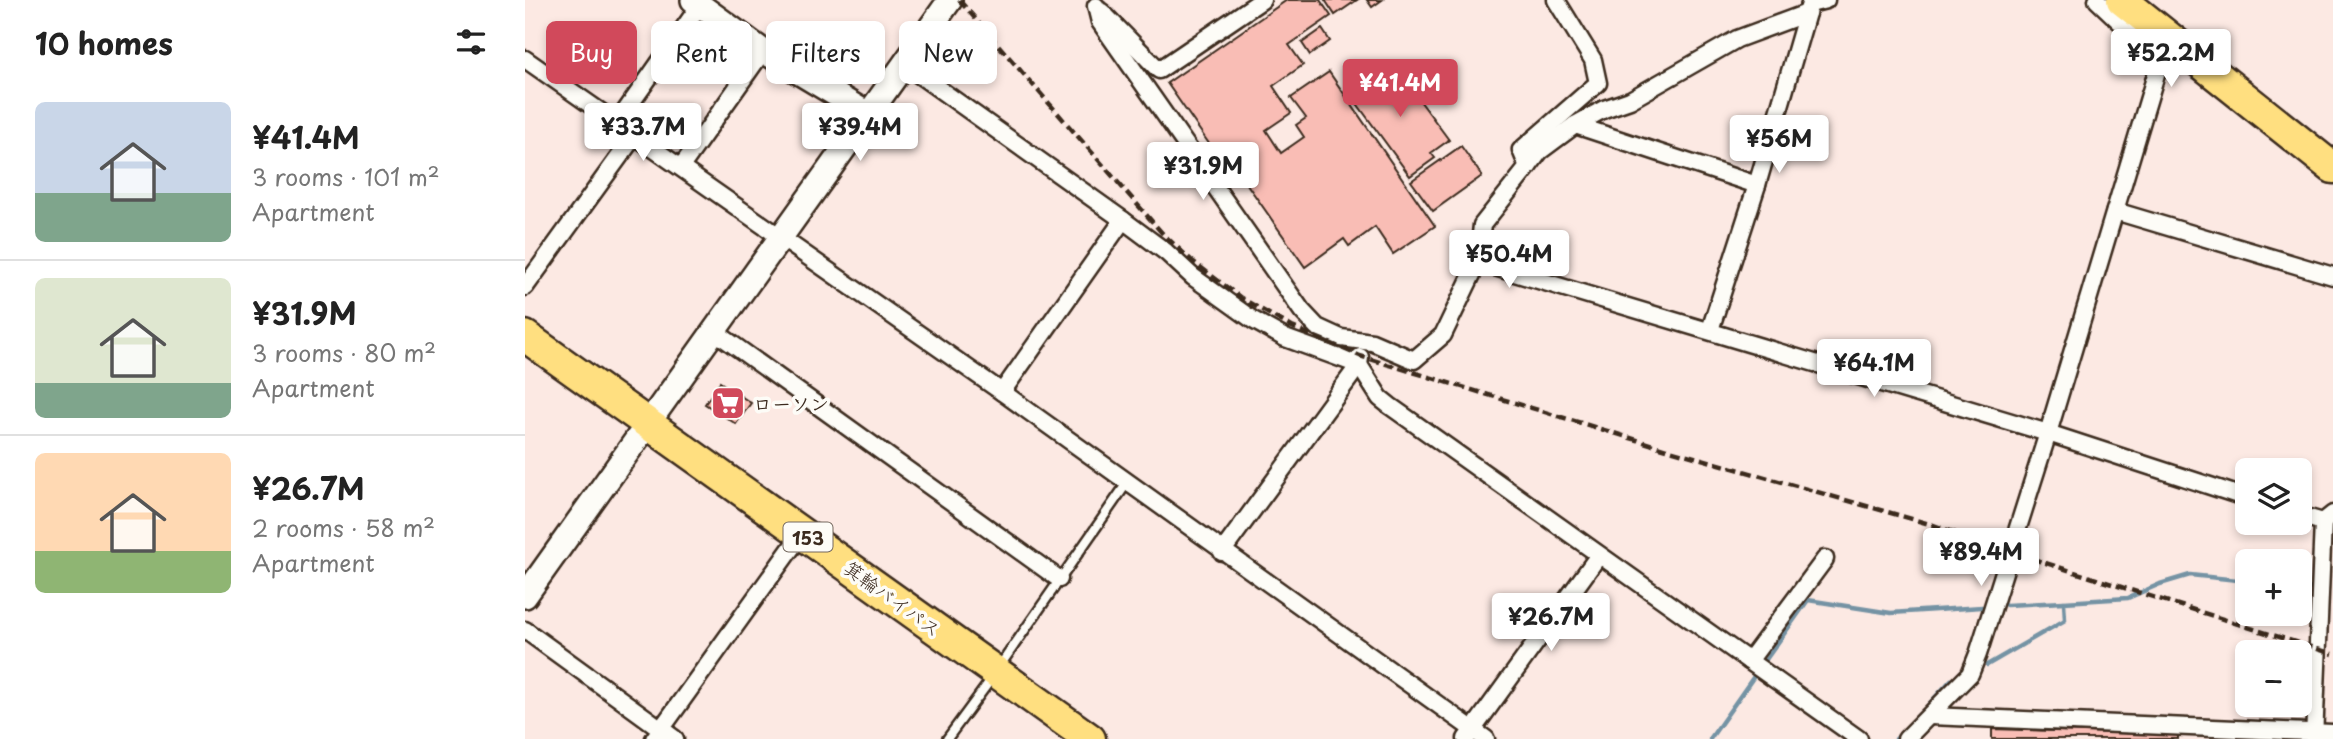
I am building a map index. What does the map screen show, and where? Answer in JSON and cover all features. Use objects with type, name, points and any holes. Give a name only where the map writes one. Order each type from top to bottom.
[{"type":"highway","points":[[2122,0],[2333,168]]},
{"type":"highway","name":"箕輪バイパス","points":[[525,336],[792,547],[991,679],[1090,739]]},
{"type":"highway","name":"箕輪バイパス","points":[[525,357],[643,431],[991,679],[1058,739]]},
{"type":"street","points":[[935,21],[950,0]]},
{"type":"street","points":[[1094,3],[1159,70],[1262,0]]},
{"type":"street","points":[[1528,167],[1521,150],[1598,83],[1593,60],[1556,0]]},
{"type":"street","points":[[1710,330],[1757,185],[1810,4],[1826,0]]},
{"type":"street","points":[[1906,739],[1970,674],[1974,664],[2048,433],[2157,72],[2157,62],[2144,43],[2097,0]]},
{"type":"street","points":[[617,123],[696,3],[763,51],[868,114]]},
{"type":"street","points":[[1094,3],[1100,22],[1302,311],[1317,327],[1341,338],[1372,342],[1414,360],[1443,335],[1478,262],[1482,225],[1540,151],[1575,125],[1604,109],[1630,100],[1737,39],[1807,13]]},
{"type":"street","points":[[681,167],[763,51]]},
{"type":"street","points":[[525,59],[1002,392],[1475,736],[1599,555]]},
{"type":"street","points":[[525,596],[899,71]]},
{"type":"street","points":[[932,84],[1123,220],[1166,252],[1193,277],[1253,320],[1285,338],[1359,365],[1380,398],[1390,406],[1859,739]]},
{"type":"street","points":[[1575,125],[1757,185]]},
{"type":"street","points":[[525,287],[635,135]]},
{"type":"street","points":[[2115,211],[2333,276]]},
{"type":"street","points":[[1002,392],[1123,220]]},
{"type":"street","points":[[1478,262],[2048,433],[2235,494]]},
{"type":"street","points":[[714,331],[1059,579]]},
{"type":"street","points":[[1222,552],[1359,365],[1362,341]]},
{"type":"street","points":[[2314,736],[2321,581],[2328,518]]},
{"type":"street","points":[[658,734],[792,547]]},
{"type":"street","points":[[1756,667],[1825,558]]},
{"type":"street","points":[[525,630],[658,734],[675,739]]},
{"type":"street","points":[[1930,716],[2314,736],[2333,733]]},
{"type":"lane","points":[[947,739],[1127,483]]},
{"type":"building","points":[[1287,0],[1320,0],[1331,16],[1289,45],[1303,65],[1273,86],[1291,113],[1266,130],[1281,153],[1304,137],[1296,125],[1306,118],[1291,98],[1329,72],[1435,226],[1393,254],[1375,227],[1349,246],[1344,239],[1305,267],[1237,170],[1230,174],[1167,83]]},
{"type":"building","points":[[1325,0],[1357,0],[1335,15]]},
{"type":"building","points":[[1367,0],[1382,0],[1372,7]]},
{"type":"building","points":[[1322,29],[1330,41],[1310,55],[1302,43]]},
{"type":"building","points":[[1392,63],[1449,140],[1431,153],[1435,158],[1410,176],[1350,94]]},
{"type":"building","points":[[1461,146],[1482,176],[1433,211],[1411,181]]},
{"type":"building","name":"ローソン","points":[[720,382],[751,403],[736,424],[705,404]]},
{"type":"building","points":[[1992,729],[2178,735],[2178,739],[1992,739]]},
{"type":"waterway","points":[[1987,665],[2065,620],[2064,602],[2128,598],[2190,575],[2235,580]]},
{"type":"waterway","points":[[1762,665],[1808,600],[1891,613],[1982,607]]},
{"type":"waterway","points":[[2006,605],[2064,602]]},
{"type":"waterway","points":[[1710,739],[1757,672]]},
{"type":"waterway","points":[[1928,705],[1951,680]]},
{"type":"waterway","points":[[1896,739],[1903,732]]},
{"type":"railway","points":[[959,0],[1163,234],[1191,260],[1241,298],[1292,327],[1360,356],[1670,450],[1933,525],[2333,654]]},
{"type":"place","name":"ローソン","points":[[728,403]]}]
